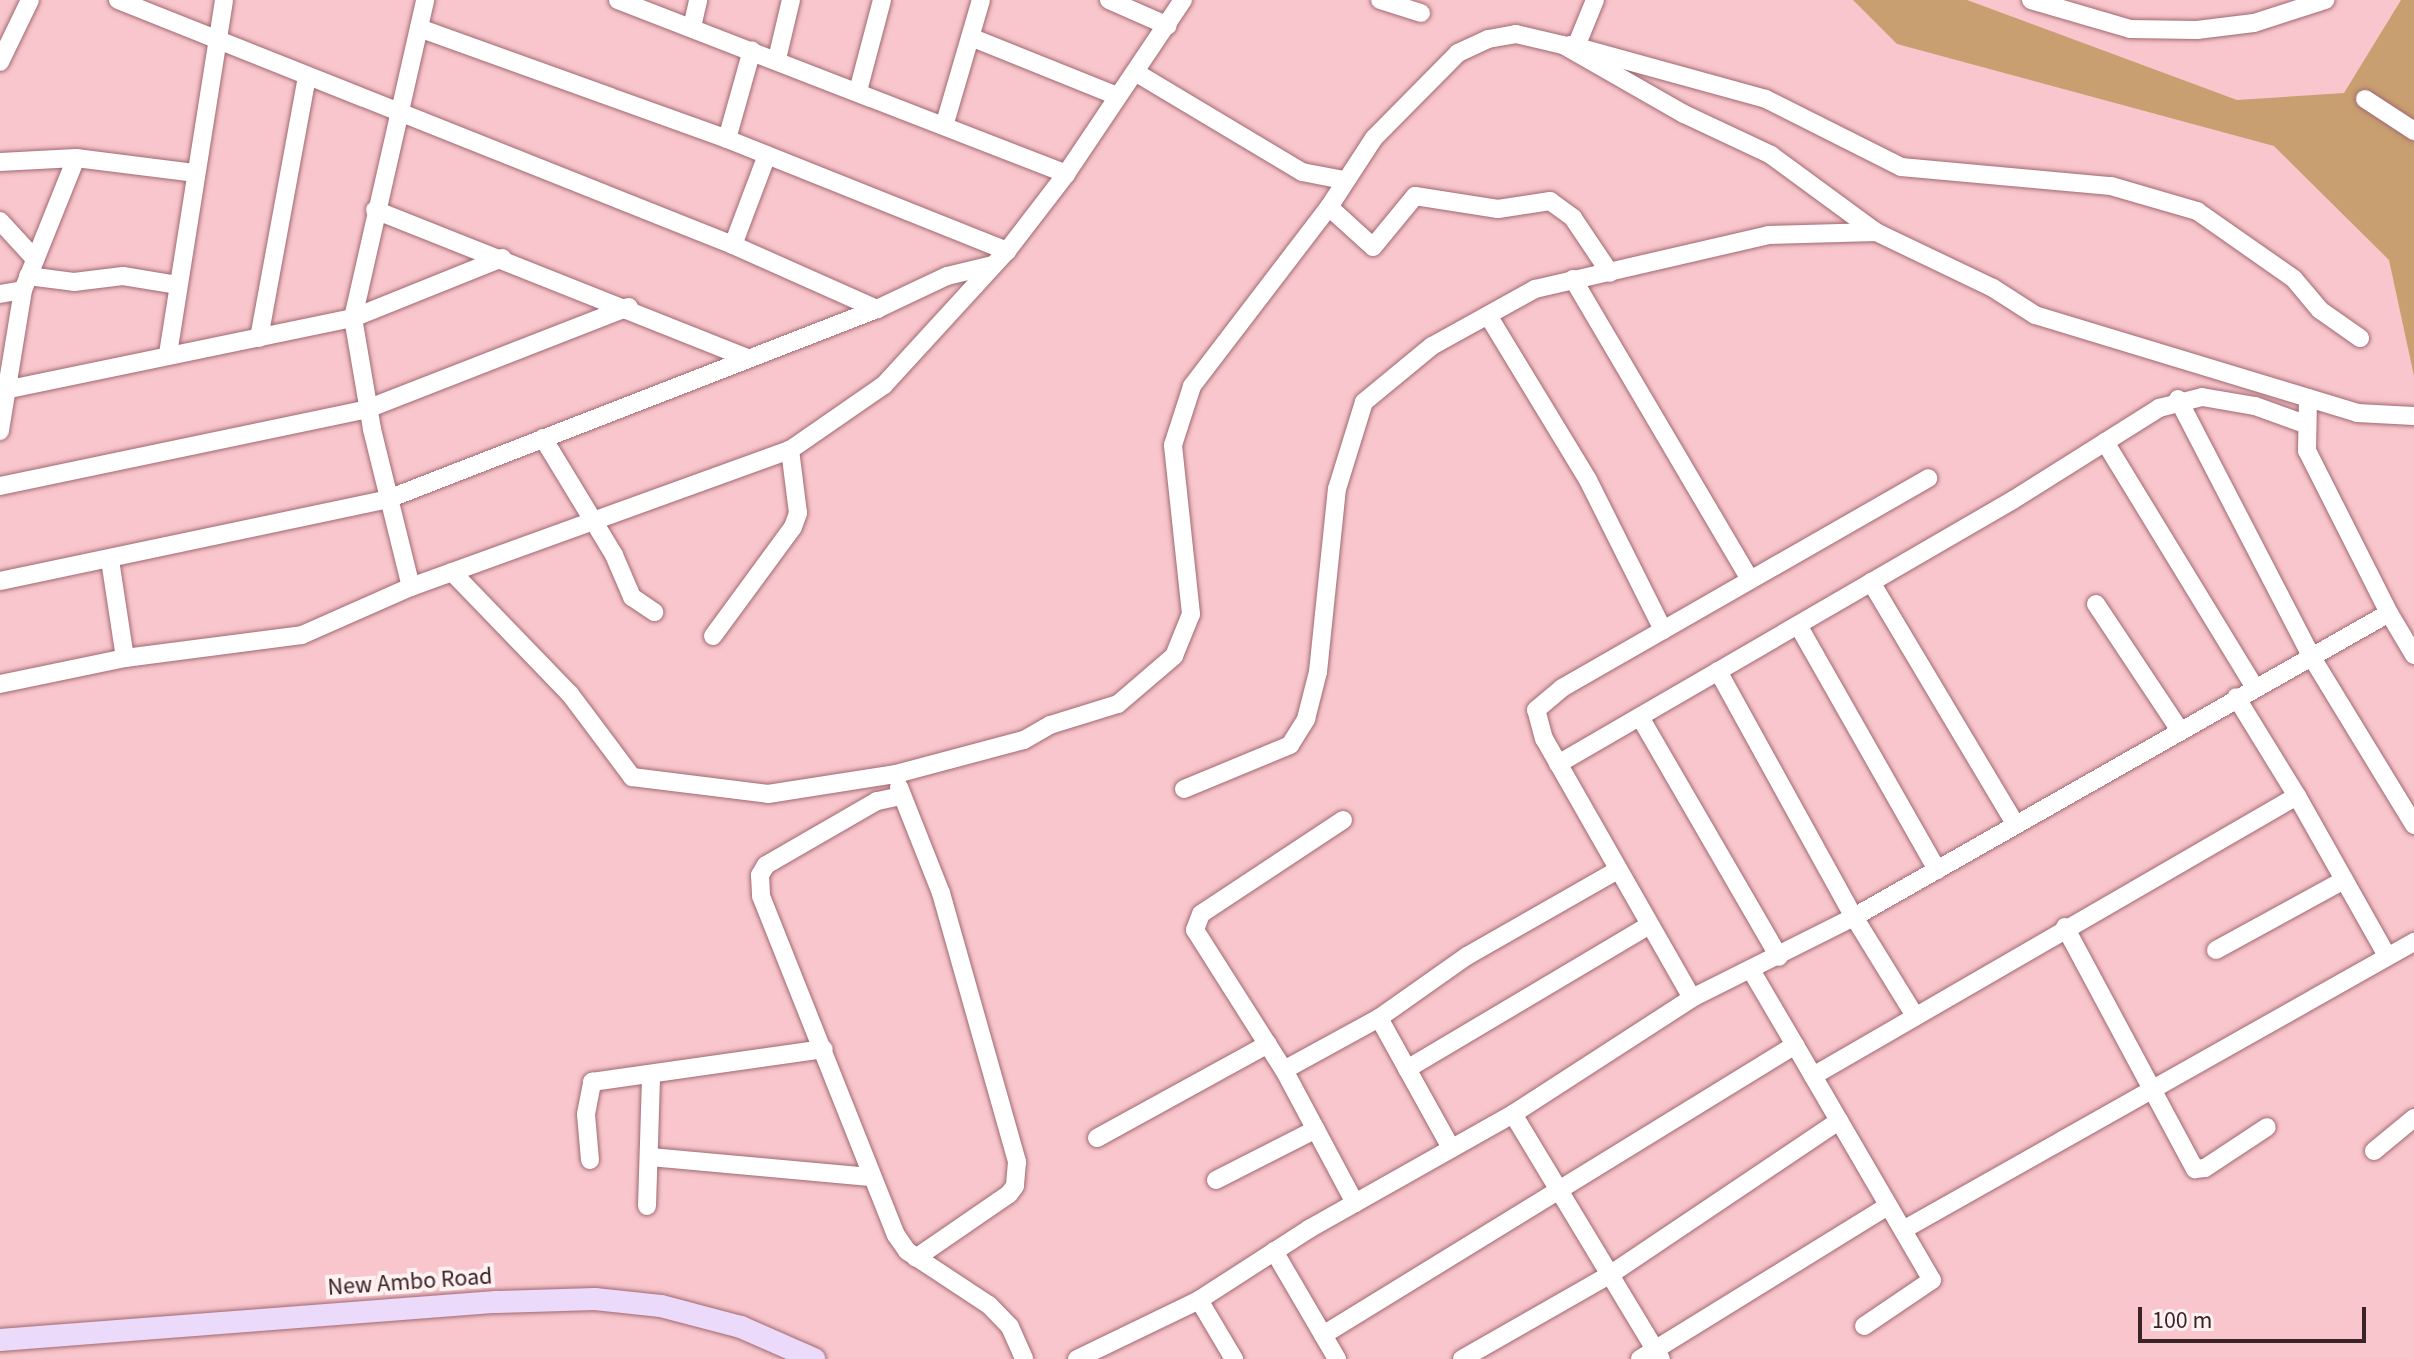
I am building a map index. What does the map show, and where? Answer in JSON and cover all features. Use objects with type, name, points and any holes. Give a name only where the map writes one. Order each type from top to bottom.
[{"type":"main road","name":"New Ambo Road","points":[[0,1340],[496,1302],[595,1299],[661,1306],[741,1327],[814,1359]]},
{"type":"street","points":[[0,62],[30,0]]},
{"type":"street","points":[[120,0],[398,114],[733,245],[877,309]]},
{"type":"street","points":[[168,354],[194,173],[224,0]]},
{"type":"street","points":[[411,587],[367,409],[353,318],[425,0]]},
{"type":"street","points":[[618,0],[945,123],[1066,174]]},
{"type":"street","points":[[692,27],[698,0]]},
{"type":"street","points":[[777,59],[791,0]]},
{"type":"street","points":[[858,91],[882,0]]},
{"type":"street","points":[[945,123],[973,38],[981,0]]},
{"type":"street","points":[[1109,0],[1168,26]]},
{"type":"street","points":[[0,684],[125,658],[292,638],[411,587],[790,450],[884,385],[1007,251],[1066,174],[1183,0]]},
{"type":"street","points":[[1380,0],[1421,13]]},
{"type":"street","points":[[1570,45],[1595,0]]},
{"type":"street","points":[[2031,0],[2130,29],[2197,30],[2254,23],[2325,0]]},
{"type":"street","points":[[419,28],[727,139],[1007,251]]},
{"type":"street","points":[[452,572],[570,694],[632,777],[768,794],[896,774],[1024,740],[1050,725],[1118,704],[1174,656],[1191,614],[1181,497],[1173,462],[1179,415],[1192,386],[1329,207],[1374,138],[1458,53],[1488,39],[1516,34],[1570,45],[1681,79],[1766,99],[1901,167],[2111,186],[2197,211],[2294,279],[2320,310],[2360,338]]},
{"type":"street","points":[[973,38],[1117,96]]},
{"type":"street","points":[[1570,45],[1684,114],[1771,155],[1876,232],[1980,281],[2035,315],[2357,413],[2414,416]]},
{"type":"street","points":[[727,139],[752,50]]},
{"type":"street","points":[[1135,72],[1302,172],[1344,180]]},
{"type":"street","points":[[259,338],[307,77]]},
{"type":"street","points":[[2365,99],[2414,131]]},
{"type":"street","points":[[733,245],[767,155]]},
{"type":"street","points":[[0,162],[76,158],[194,173]]},
{"type":"street","points":[[0,431],[5,390],[29,275],[76,158]]},
{"type":"street","points":[[1329,207],[1373,247],[1415,196],[1460,199],[1498,209],[1550,201],[1573,218],[1610,273]]},
{"type":"street","points":[[375,210],[629,307],[747,358]]},
{"type":"street","points":[[0,221],[29,275]]},
{"type":"street","points":[[1184,789],[1290,745],[1306,719],[1318,672],[1327,545],[1337,489],[1364,402],[1432,346],[1489,317],[1505,301],[1573,279],[1768,235],[1876,232]]},
{"type":"street","points":[[5,390],[353,318],[502,258]]},
{"type":"street","points":[[0,581],[388,499],[877,309],[947,276],[993,265]]},
{"type":"street","points":[[0,294],[29,275],[74,282],[123,276],[178,285]]},
{"type":"street","points":[[1573,279],[1750,580]]},
{"type":"street","points":[[0,486],[367,409],[629,307]]},
{"type":"street","points":[[1489,317],[1588,480],[1663,630]]},
{"type":"street","points":[[1558,764],[2178,399],[2202,397],[2255,406],[2305,424]]},
{"type":"street","points":[[2308,398],[2305,424],[2307,451],[2389,613],[2414,655]]},
{"type":"street","points":[[2178,399],[2311,656],[2414,825]]},
{"type":"street","points":[[543,438],[595,523],[632,597],[654,612]]},
{"type":"street","points":[[2105,442],[2254,686]]},
{"type":"street","points":[[713,636],[793,527],[798,513],[790,450]]},
{"type":"street","points":[[1692,998],[1558,764],[1537,722],[1540,702],[1928,478]]},
{"type":"street","points":[[110,560],[125,658]]},
{"type":"street","points":[[1871,582],[2015,824]]},
{"type":"street","points":[[2096,604],[2179,729]]},
{"type":"street","points":[[1077,1359],[1199,1300],[1355,1203],[1513,1114],[1692,998],[1854,917],[2254,686],[2389,613]]},
{"type":"street","points":[[1798,625],[1937,870]]},
{"type":"street","points":[[1718,671],[1854,917],[1914,1014]]},
{"type":"street","points":[[2236,697],[2297,796],[2387,956]]},
{"type":"street","points":[[1640,717],[1779,957]]},
{"type":"street","points":[[896,774],[901,796],[941,893],[1017,1162],[1015,1186],[1009,1194],[916,1258]]},
{"type":"street","points":[[901,796],[877,801],[766,865],[760,875],[761,896],[896,1235],[916,1258],[989,1305],[1010,1327],[1024,1359]]},
{"type":"street","points":[[1813,1076],[1914,1014],[2297,796]]},
{"type":"street","points":[[1343,820],[1196,922],[1195,930],[1284,1070],[1355,1203]]},
{"type":"street","points":[[1284,1070],[1379,1018],[1467,956],[1618,870]]},
{"type":"street","points":[[2216,950],[2344,880]]},
{"type":"street","points":[[1407,1069],[1650,925]]},
{"type":"street","points":[[2065,927],[2150,1094],[2195,1169],[2205,1168],[2267,1127]]},
{"type":"street","points":[[1903,1230],[2150,1094],[2414,942]]},
{"type":"street","points":[[1751,970],[1932,1280],[1864,1326]]},
{"type":"street","points":[[1379,1018],[1451,1148]]},
{"type":"street","points":[[1097,1138],[1268,1044]]},
{"type":"street","points":[[1323,1335],[1562,1191],[1795,1045]]},
{"type":"street","points":[[590,1160],[590,1085],[824,1049]]},
{"type":"street","points":[[647,1206],[651,1157],[651,1076]]},
{"type":"street","points":[[1513,1114],[1611,1274],[1652,1356],[1888,1206]]},
{"type":"street","points":[[2374,1151],[2414,1118]]},
{"type":"street","points":[[1462,1359],[1611,1274],[1839,1121]]},
{"type":"street","points":[[1216,1180],[1316,1129]]},
{"type":"street","points":[[651,1157],[872,1177]]},
{"type":"street","points":[[1274,1251],[1337,1359]]},
{"type":"street","points":[[1199,1300],[1234,1359]]},
{"type":"shaded area","points":[[1853,0],[1967,0],[2237,100],[2344,93],[2401,0],[2414,0],[2414,376],[2389,260],[2274,146],[1897,44]]}]
